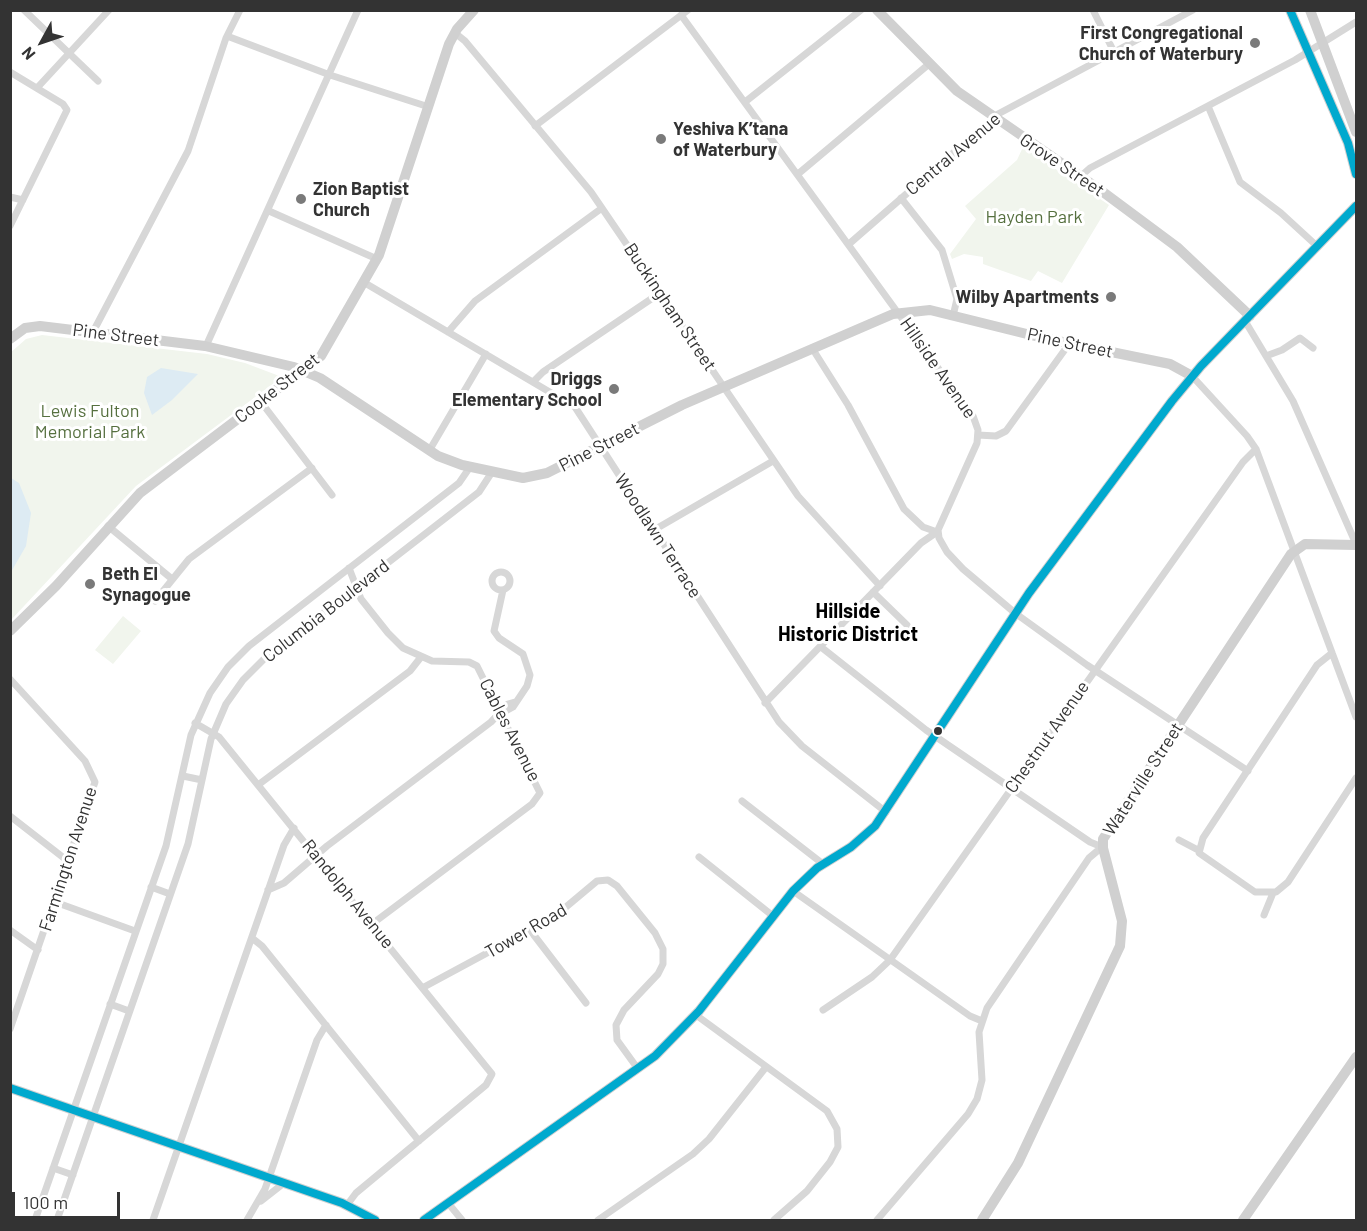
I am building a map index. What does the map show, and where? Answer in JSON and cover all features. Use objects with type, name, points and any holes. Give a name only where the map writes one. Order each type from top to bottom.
[{"type":"street","points":[[24,10],[98,81]]},
{"type":"street","points":[[37,88],[109,10]]},
{"type":"street","points":[[93,332],[188,151],[227,36],[240,10]]},
{"type":"street","points":[[206,346],[358,10]]},
{"type":"street","name":"Cooke Street","points":[[10,631],[56,586],[108,526],[147,487],[321,356],[377,259],[454,33],[474,10]]},
{"type":"street","points":[[745,102],[861,10]]},
{"type":"street","name":"Grove Street","points":[[877,10],[957,91],[993,118],[1081,176],[1184,253],[1248,319]]},
{"type":"street","points":[[1092,10],[1114,52]]},
{"type":"street","name":"Central Avenue","points":[[849,244],[993,118],[1193,10]]},
{"type":"street","points":[[1290,10],[1348,143],[1356,174]]},
{"type":"street","points":[[1310,10],[1356,132]]},
{"type":"street","points":[[535,126],[684,13]]},
{"type":"street","name":"Hillside Avenue","points":[[684,13],[745,102],[975,419],[978,435],[976,446],[957,483],[938,532]]},
{"type":"street","points":[[1081,176],[1090,168],[1308,52],[1356,22]]},
{"type":"street","name":"Buckingham Street","points":[[454,33],[465,41],[602,208],[798,496],[880,586]]},
{"type":"street","points":[[227,36],[330,75],[429,107]]},
{"type":"street","points":[[798,174],[929,64]]},
{"type":"street","points":[[10,72],[63,104],[67,110],[10,226]]},
{"type":"street","points":[[1208,106],[1240,182],[1281,213],[1318,247]]},
{"type":"street","points":[[10,197],[23,200]]},
{"type":"street","points":[[901,198],[942,250],[957,299],[953,316]]},
{"type":"street","points":[[424,1221],[638,1069],[672,1041],[696,1015],[793,891],[823,864],[867,834],[886,812],[1016,613],[1192,376],[1356,206]]},
{"type":"street","points":[[448,332],[475,301],[602,208]]},
{"type":"street","points":[[269,211],[377,259]]},
{"type":"street","name":"Woodlawn Terrace","points":[[365,283],[575,407],[765,703],[796,741],[886,812]]},
{"type":"street","points":[[533,382],[543,372],[660,293]]},
{"type":"street","name":"Pine Street","points":[[10,339],[25,328],[36,326],[93,332],[206,346],[304,370],[429,451],[470,467],[519,478],[535,477],[724,386],[879,318],[900,313],[926,310],[1069,344],[1176,366],[1192,376]]},
{"type":"street","points":[[1248,319],[1266,356],[1293,401],[1356,545],[1305,544],[1294,550]]},
{"type":"street","points":[[1266,356],[1282,350],[1300,338],[1313,348]]},
{"type":"street","points":[[978,435],[996,436],[1006,431],[1069,344]]},
{"type":"street","points":[[812,348],[848,405],[904,509],[923,527],[938,532]]},
{"type":"street","points":[[429,451],[486,354]]},
{"type":"street","points":[[1192,376],[1247,436],[1256,450],[1356,717]]},
{"type":"street","points":[[261,402],[332,495]]},
{"type":"street","name":"Chestnut Avenue","points":[[823,1010],[872,976],[890,960],[1243,462],[1256,450]]},
{"type":"street","points":[[654,530],[773,460]]},
{"type":"street","name":"Columbia Boulevard","points":[[35,1221],[171,828],[195,723],[213,687],[243,651],[459,483],[470,467]]},
{"type":"street","points":[[155,601],[189,559],[312,468]]},
{"type":"street","name":"Columbia Boulevard","points":[[57,1221],[192,831],[213,732],[229,699],[249,673],[479,492],[492,472]]},
{"type":"street","points":[[108,526],[172,579]]},
{"type":"street","points":[[765,703],[923,541],[938,532]]},
{"type":"street","points":[[938,532],[942,544],[959,565],[1016,613],[1095,670],[1248,771]]},
{"type":"street","name":"Waterville Street","points":[[982,1221],[1018,1163],[1120,946],[1122,921],[1102,847],[1104,836],[1294,550]]},
{"type":"street","name":"Cables Avenue","points":[[349,568],[362,599],[393,639],[421,657],[438,662],[475,664],[540,790],[539,798],[372,924]]},
{"type":"street","points":[[268,890],[284,883],[502,713],[508,712],[527,686],[530,671],[523,654],[499,639],[493,630],[504,598],[503,590]]},
{"type":"street","points":[[873,592],[907,625]]},
{"type":"street","points":[[821,647],[936,736],[1090,842],[1102,847],[1089,858],[989,1004],[979,1032],[982,1080],[977,1099],[968,1114],[877,1221]]},
{"type":"street","points":[[1198,850],[1203,838],[1317,665],[1332,653]]},
{"type":"street","points":[[258,785],[410,671],[421,657]]},
{"type":"street","name":"Farmington Avenue","points":[[10,679],[85,761],[93,774],[94,791],[10,1029]]},
{"type":"street","name":"Randolph Avenue","points":[[195,723],[213,732],[258,785],[424,987],[492,1074],[486,1085],[419,1141]]},
{"type":"street","points":[[183,776],[202,780]]},
{"type":"street","points":[[1179,840],[1198,850],[1203,858],[1251,890],[1261,894],[1273,893],[1288,882],[1356,778]]},
{"type":"street","points":[[742,801],[823,864]]},
{"type":"street","points":[[10,816],[69,862]]},
{"type":"street","points":[[153,1221],[268,890],[286,840],[294,828]]},
{"type":"street","points":[[699,857],[773,916]]},
{"type":"street","name":"Tower Road","points":[[424,987],[566,909],[595,883],[605,879],[617,886],[655,933],[663,949],[661,969],[622,1013],[616,1030],[618,1043],[638,1069]]},
{"type":"street","points":[[151,886],[170,894]]},
{"type":"street","points":[[793,891],[970,1016],[982,1021]]},
{"type":"street","points":[[1264,915],[1273,893]]},
{"type":"street","points":[[55,902],[135,931]]},
{"type":"street","points":[[10,930],[38,950]]},
{"type":"street","points":[[530,930],[586,1003]]},
{"type":"street","points":[[252,938],[262,946],[419,1141],[356,1192],[347,1205]]},
{"type":"street","points":[[110,1004],[129,1011]]},
{"type":"street","points":[[696,1015],[827,1111],[837,1129],[838,1147],[830,1162],[807,1191],[774,1221]]},
{"type":"street","points":[[247,1221],[259,1203],[317,1040],[326,1025]]},
{"type":"street","points":[[1243,1221],[1356,1057]]},
{"type":"street","points":[[598,1221],[693,1154],[709,1139],[766,1066]]},
{"type":"street","points":[[10,1088],[347,1205],[375,1221]]},
{"type":"street","points":[[53,1168],[73,1175]]},
{"type":"street","points":[[259,1203],[284,1183]]},
{"type":"street","points":[[448,1203],[462,1221]]},
{"type":"green space","name":"Hayden Park","points":[[1023,147],[1109,205],[1062,283],[1038,271],[1031,281],[983,264],[983,257],[964,254],[952,259],[950,254],[976,219],[965,206],[1017,160]]},
{"type":"green space","name":"Lewis Fulton Memorial Park","points":[[42,335],[207,354],[245,363],[282,377],[136,486],[11,620],[10,353],[26,339]]},
{"type":"green space","points":[[123,616],[141,631],[113,664],[95,650]]},
{"type":"shaded area","points":[[161,368],[198,374],[172,400],[152,415],[144,393],[147,377]]},
{"type":"shaded area","points":[[11,478],[19,483],[31,513],[26,546],[11,572]]},
{"type":"transit line","points":[[1290,10],[1348,143],[1356,174]]},
{"type":"transit line","points":[[424,1220],[655,1056],[699,1011],[793,891],[817,868],[851,847],[875,826],[1029,593],[1172,401],[1201,366],[1356,206]]},
{"type":"transit line","points":[[10,1088],[342,1203],[375,1220]]},
{"type":"place","name":"First Congregational Church of Waterbury","points":[[1255,43]]},
{"type":"place","name":"Yeshiva K’tana of Waterbury","points":[[661,139]]},
{"type":"place","name":"Zion Baptist Church","points":[[301,199]]},
{"type":"place","name":"Wilby Apartments","points":[[1111,297]]},
{"type":"place","name":"Driggs Elementary School","points":[[614,389]]},
{"type":"place","name":"Beth El Synagogue","points":[[90,584]]},
{"type":"district","name":"Hillside Historic District","points":[[848,622]]}]
